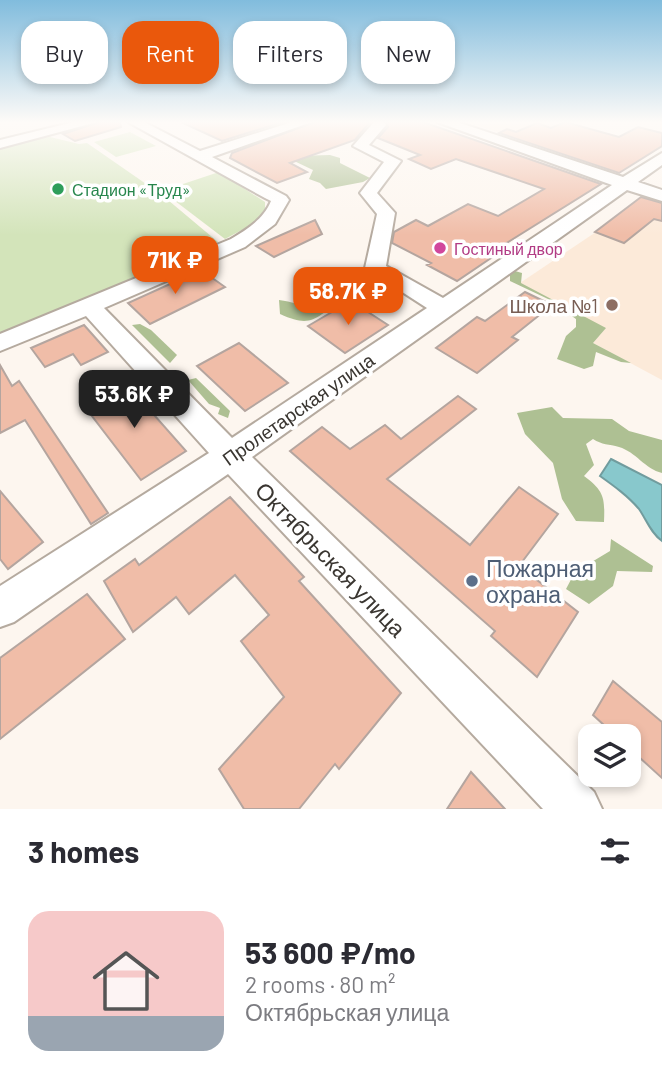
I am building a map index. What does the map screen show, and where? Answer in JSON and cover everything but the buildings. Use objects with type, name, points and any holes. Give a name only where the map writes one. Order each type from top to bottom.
[{"type":"street","points":[[0,343],[238,243],[262,228],[276,214],[280,200],[207,160]]},
{"type":"street","points":[[390,160],[393,161],[368,193],[386,213],[375,268],[442,307]]},
{"type":"street","points":[[556,160],[662,195]]},
{"type":"street","name":"Пролетарская улица","points":[[0,608],[230,456],[442,307],[659,160]]},
{"type":"street","name":"Октябрьская улица","points":[[89,306],[230,456],[577,809]]},
{"type":"shaded area","name":"Школа №1","points":[[662,209],[662,380],[593,343],[605,329],[520,283],[596,232]]},
{"type":"green space","name":"Стадион «Труд»","points":[[0,160],[111,160],[162,195],[218,242],[0,334]]},
{"type":"green space","points":[[292,160],[340,160],[340,163],[370,178],[363,182],[326,189],[320,183],[309,179],[313,170]]},
{"type":"green space","points":[[219,172],[265,202],[265,213],[253,224],[225,239],[162,191]]},
{"type":"green space","points":[[515,271],[522,273],[521,283],[606,328],[593,343],[631,363],[596,352],[593,366],[584,369],[557,359],[566,336],[576,327],[576,319],[548,299],[510,281],[510,274]]},
{"type":"green space","points":[[314,293],[338,294],[345,301],[308,321],[280,314],[279,300],[318,305],[311,300]]},
{"type":"green space","points":[[140,324],[151,330],[177,355],[170,363],[132,325]]},
{"type":"green space","points":[[196,378],[230,411],[228,418],[218,414],[220,408],[209,404],[188,380]]},
{"type":"green space","points":[[552,407],[563,418],[612,419],[629,431],[662,440],[662,473],[650,468],[625,449],[593,439],[586,444],[594,465],[584,476],[602,495],[604,522],[576,521],[562,499],[553,463],[525,434],[517,413]]},
{"type":"green space","points":[[611,539],[653,566],[652,572],[617,571],[613,586],[589,604],[566,589],[575,572],[610,551]]},
{"type":"water","points":[[611,459],[662,485],[662,541],[652,531],[635,504],[600,476]]},
{"type":"place","name":"Стадион «Труд»","points":[[58,189]]},
{"type":"place","name":"Гостиный двор","points":[[440,248]]},
{"type":"place","name":"Школа №1","points":[[612,305]]},
{"type":"place","name":"Пожарная охрана","points":[[472,581]]}]
